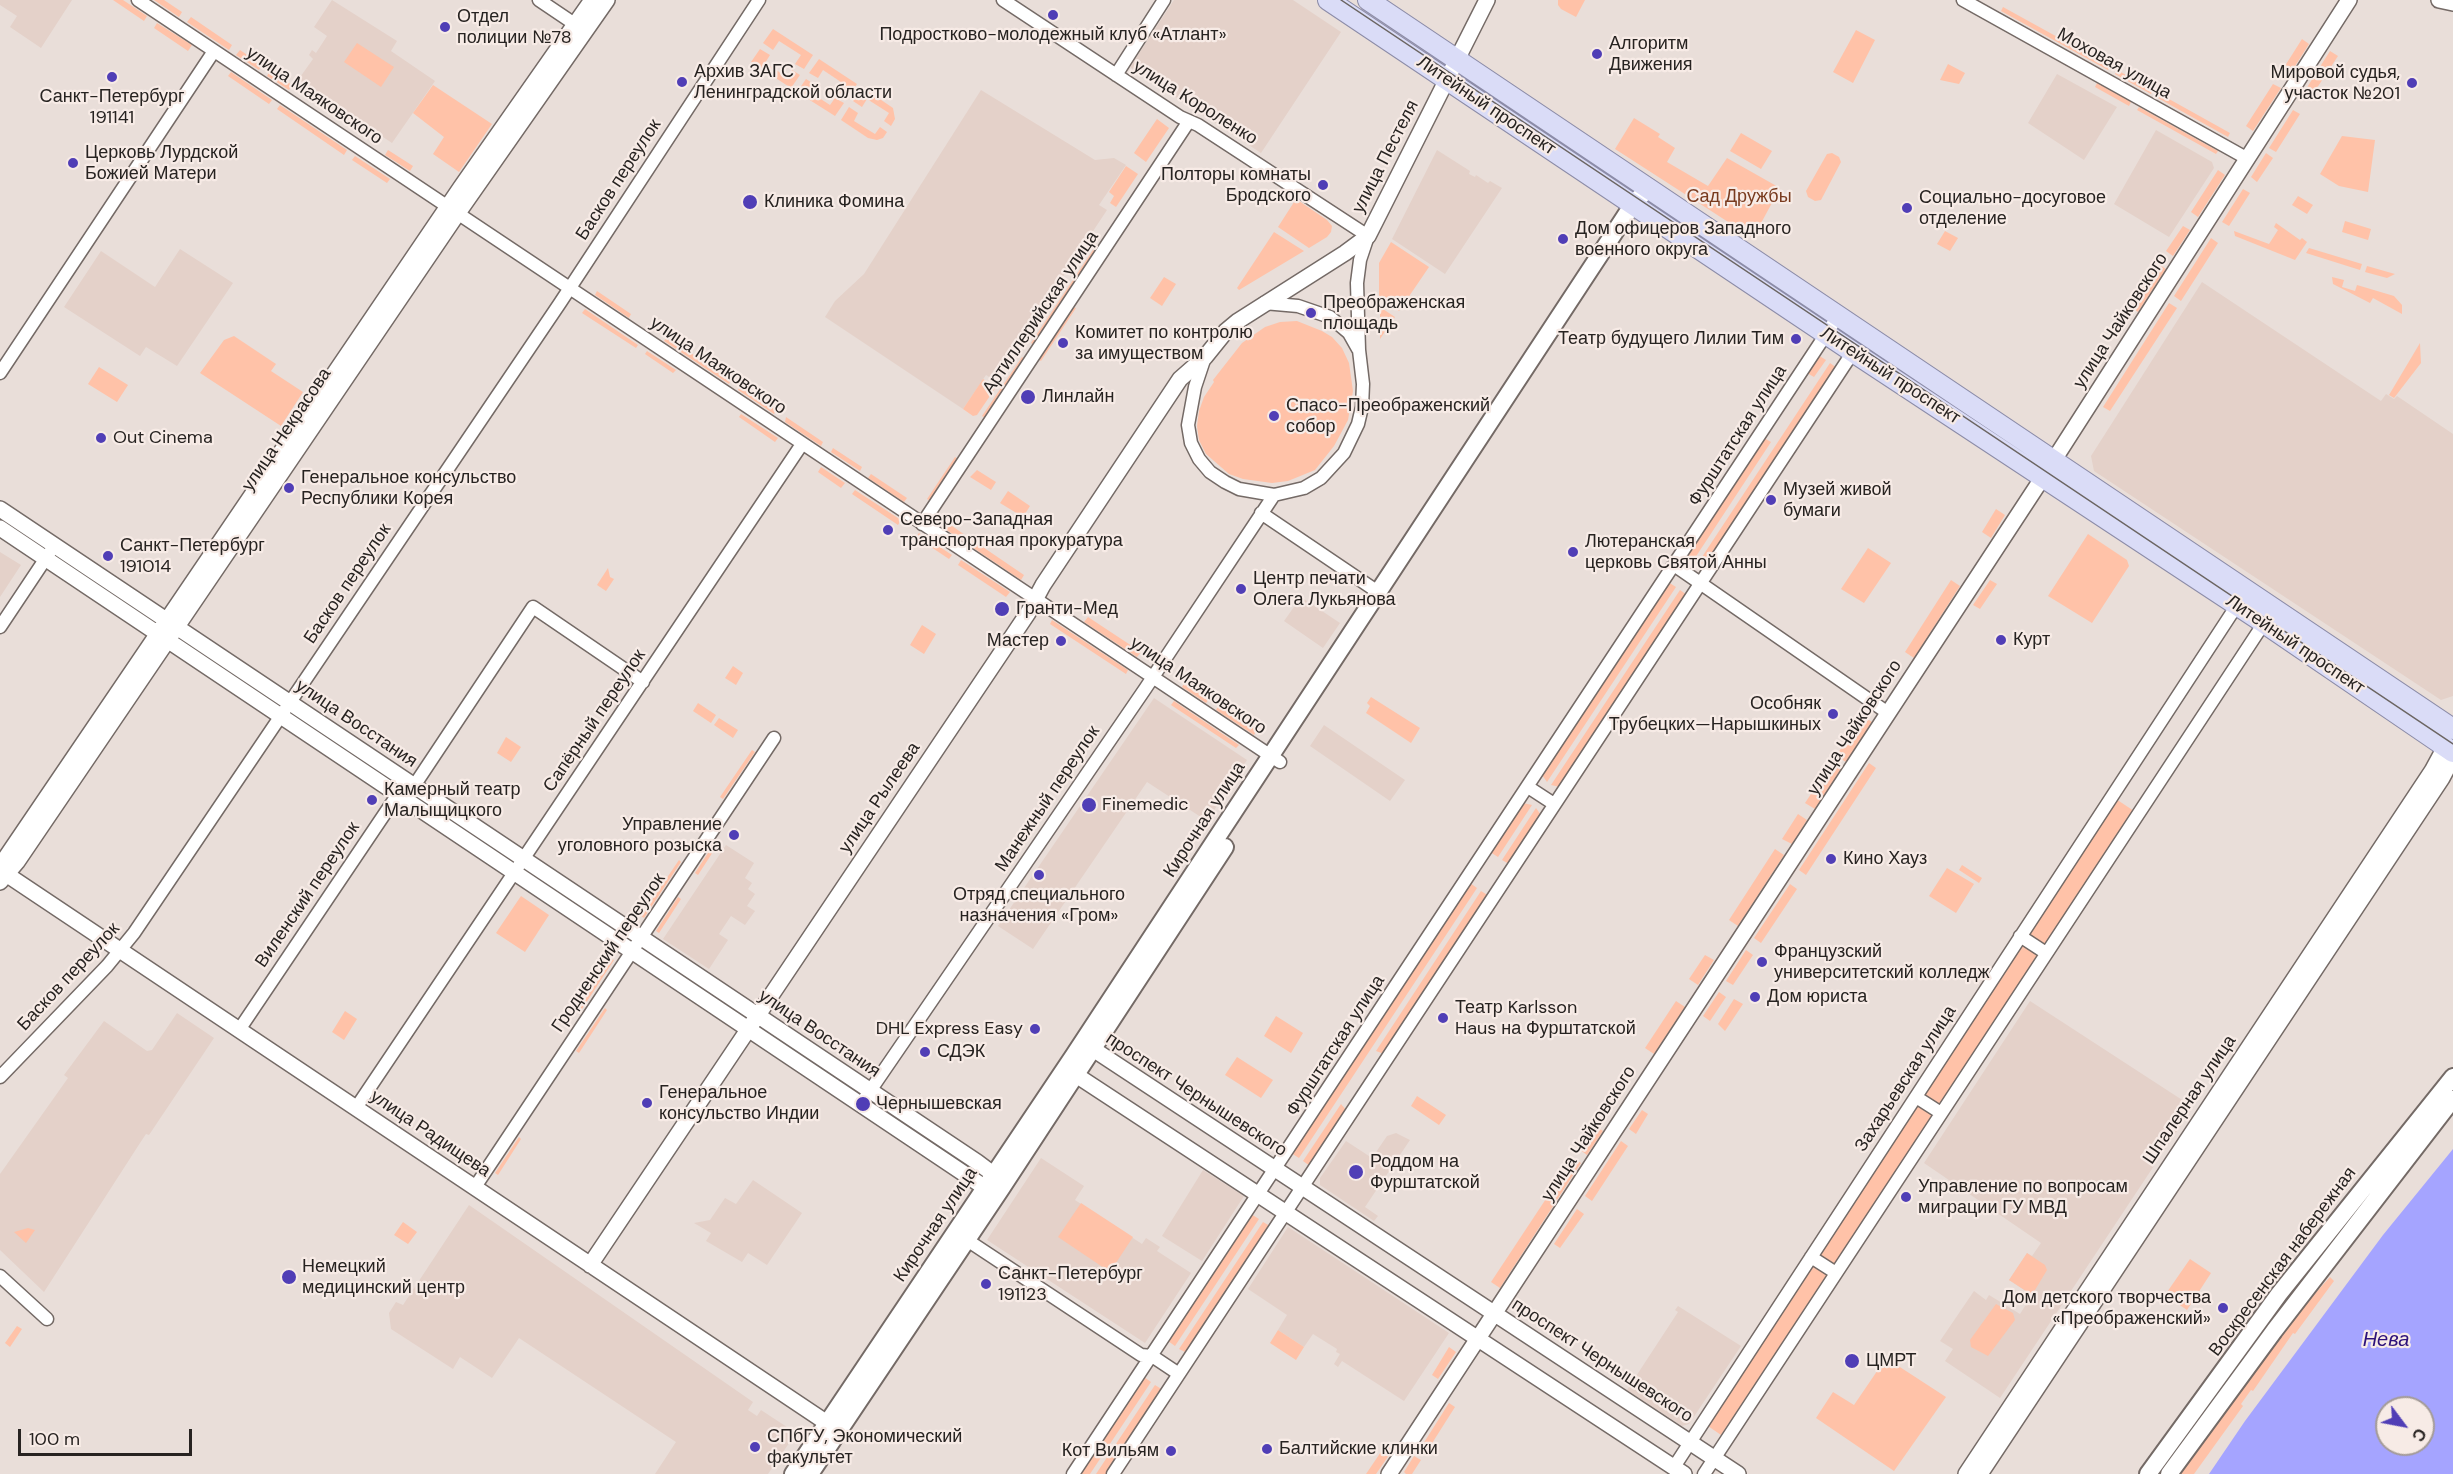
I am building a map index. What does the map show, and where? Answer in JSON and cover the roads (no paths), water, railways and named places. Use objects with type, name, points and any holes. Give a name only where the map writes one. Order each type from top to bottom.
[{"type":"main road","name":"Литейный проспект","points":[[1328,0],[2043,477],[2453,729]]},
{"type":"main road","name":"Литейный проспект","points":[[1368,0],[2054,460],[2242,598],[2264,623],[2450,752]]},
{"type":"main road","name":"Кирочная улица","points":[[793,1474],[833,1427],[967,1240],[993,1183],[1076,1075],[1378,592],[1649,188]]},
{"type":"main road","name":"Кирочная улица","points":[[810,1474],[833,1427],[1074,1055],[1275,759],[1636,206]]},
{"type":"main road","points":[[2407,1133],[2453,1064]]},
{"type":"main road","name":"Воскресенская набережная","points":[[2148,1474],[2280,1294],[2453,1077]]},
{"type":"main road","name":"Воскресенская набережная","points":[[2169,1474],[2453,1099]]},
{"type":"main road","points":[[2403,1165],[2453,1113]]},
{"type":"street","name":"улица Маяковского","points":[[138,0],[1275,759]]},
{"type":"street","points":[[538,0],[580,28]]},
{"type":"street","name":"улица Некрасова","points":[[580,28],[592,0]]},
{"type":"street","name":"улица Некрасова","points":[[2,873],[453,210],[580,28],[607,0]]},
{"type":"street","name":"Басков переулок","points":[[0,1077],[134,933],[569,288],[759,0]]},
{"type":"street","name":"улица Короленко","points":[[1003,0],[1368,236]]},
{"type":"street","points":[[1116,75],[1164,0]]},
{"type":"street","name":"улица Пестеля","points":[[1368,236],[1487,0]]},
{"type":"street","name":"Моховая улица","points":[[1963,0],[2248,159]]},
{"type":"street","name":"улица Чайковского","points":[[1389,1474],[2043,477],[2349,0]]},
{"type":"street","points":[[2439,0],[2453,3]]},
{"type":"street","points":[[0,374],[214,51]]},
{"type":"street","name":"Артиллерийская улица","points":[[922,524],[1189,121]]},
{"type":"street","points":[[1368,236],[1357,271],[1359,350],[1363,384],[1362,407],[1358,424],[1344,453],[1321,478],[1304,488],[1274,495],[1239,489],[1225,482],[1199,459],[1191,443],[1188,424],[1190,408],[1205,357],[1226,331],[1263,303],[1345,253],[1368,236]]},
{"type":"street","points":[[1263,303],[1298,306],[1330,317],[1349,333],[1359,350]]},
{"type":"street","name":"Фурштатская улица","points":[[1073,1474],[1838,316]]},
{"type":"street","points":[[1113,1474],[1853,352]]},
{"type":"street","name":"улица Рылеева","points":[[590,1265],[1035,600],[1180,379],[1205,357]]},
{"type":"street","name":"Сапёрный переулок","points":[[356,1108],[802,444]]},
{"type":"street","points":[[1274,495],[1261,513],[1378,592]]},
{"type":"street","name":"улица Восстания","points":[[0,509],[50,552],[285,709],[414,786],[519,866]]},
{"type":"street","name":"Манежный переулок","points":[[866,1097],[1261,513]]},
{"type":"street","name":"улица Восстания","points":[[0,528],[50,552]]},
{"type":"street","points":[[0,627],[50,552]]},
{"type":"street","points":[[1674,566],[1888,713]]},
{"type":"street","name":"Захарьевская улица","points":[[1679,1471],[1690,1443],[2242,598]]},
{"type":"street","points":[[414,786],[533,607],[643,682]]},
{"type":"street","points":[[1704,1474],[2264,623]]},
{"type":"street","name":"улица Восстания","points":[[285,709],[398,794],[519,866],[993,1183]]},
{"type":"street","name":"Гродненский переулок","points":[[474,1187],[774,738]]},
{"type":"street","name":"Шпалерная улица","points":[[1966,1474],[2432,771],[2450,752]]},
{"type":"street","name":"Шпалерная улица","points":[[1980,1474],[2442,778],[2450,752]]},
{"type":"street","name":"Виленский переулок","points":[[239,1030],[398,794],[414,786]]},
{"type":"street","points":[[1528,787],[1554,804]]},
{"type":"street","name":"улица Радищева","points":[[2,873],[833,1427]]},
{"type":"street","points":[[2020,936],[2046,953]]},
{"type":"street","name":"проспект Чернышевского","points":[[1074,1055],[1093,1049],[1738,1474]]},
{"type":"street","points":[[1074,1055],[1076,1075],[1679,1471]]},
{"type":"street","points":[[1916,1097],[1941,1113]]},
{"type":"street","points":[[967,1240],[1141,1355],[1152,1356],[1179,1374]]},
{"type":"street","points":[[1811,1257],[1836,1273]]},
{"type":"street","points":[[0,1275],[33,1308],[48,1318]]},
{"type":"water","name":"Нева","points":[[2453,1149],[2453,1474],[2209,1474],[2245,1421],[2383,1235]]},
{"type":"tram line","points":[[1341,0],[2453,744]]},
{"type":"place","name":"Подростково-молодежный клуб «Атлант»","points":[[1053,15]]},
{"type":"place","name":"Отдел полиции №78","points":[[445,27]]},
{"type":"place","name":"Алгоритм Движения","points":[[1597,54]]},
{"type":"place","name":"Санкт-Петербург 191141","points":[[112,77]]},
{"type":"place","name":"Архив ЗАГС Ленинградской области","points":[[682,82]]},
{"type":"place","name":"Мировой судья, участок №201","points":[[2412,83]]},
{"type":"place","name":"Церковь Лурдской Божией Матери","points":[[73,163]]},
{"type":"place","name":"Полторы комнаты Бродского","points":[[1323,185]]},
{"type":"place","name":"Клиника Фомина","points":[[750,202]]},
{"type":"place","name":"Социально-досуговое отделение","points":[[1907,208]]},
{"type":"place","name":"Дом офицеров Западного военного округа","points":[[1563,239]]},
{"type":"place","name":"Преображенская площадь","points":[[1311,313]]},
{"type":"place","name":"Театр будущего Лилии Тим","points":[[1796,339]]},
{"type":"place","name":"Комитет по контролю за имуществом","points":[[1063,343]]},
{"type":"place","name":"Линлайн","points":[[1028,397]]},
{"type":"place","name":"Спасо-Преображенский собор","points":[[1274,416]]},
{"type":"place","name":"Out Cinema","points":[[101,438]]},
{"type":"place","name":"Генеральное консульство Республики Корея","points":[[289,488]]},
{"type":"place","name":"Музей живой бумаги","points":[[1771,500]]},
{"type":"place","name":"Северо-Западная транспортная прокуратура","points":[[888,530]]},
{"type":"place","name":"Лютеранская церковь Святой Анны","points":[[1573,552]]},
{"type":"place","name":"Санкт-Петербург 191014","points":[[108,556]]},
{"type":"place","name":"Центр печати Олега Лукьянова","points":[[1241,589]]},
{"type":"place","name":"Гранти-Мед","points":[[1002,609]]},
{"type":"place","name":"Курт","points":[[2001,640]]},
{"type":"place","name":"Мастер","points":[[1061,641]]},
{"type":"place","name":"Особняк Трубецких—Нарышкиных","points":[[1833,714]]},
{"type":"place","name":"Камерный театр Малыщицкого","points":[[372,800]]},
{"type":"place","name":"Finemedic","points":[[1089,805]]},
{"type":"place","name":"Управление уголовного розыска","points":[[734,835]]},
{"type":"place","name":"Кино Хауз","points":[[1831,859]]},
{"type":"place","name":"Отряд специального назначения «Гром»","points":[[1039,875]]},
{"type":"place","name":"Французский университетский колледж","points":[[1762,962]]},
{"type":"place","name":"Дом юриста","points":[[1755,997]]},
{"type":"place","name":"Театр Karlsson Haus на Фурштатской","points":[[1443,1018]]},
{"type":"place","name":"DHL Express Easy","points":[[1035,1029]]},
{"type":"place","name":"СДЭК","points":[[925,1052]]},
{"type":"place","name":"Генеральное консульство Индии","points":[[647,1103]]},
{"type":"place","name":"Чернышевская","points":[[863,1104]]},
{"type":"place","name":"Роддом на Фурштатской","points":[[1356,1172]]},
{"type":"place","name":"Управление по вопросам миграции ГУ МВД","points":[[1906,1197]]},
{"type":"place","name":"Немецкий медицинский центр","points":[[289,1277]]},
{"type":"place","name":"Санкт-Петербург 191123","points":[[986,1284]]},
{"type":"place","name":"Дом детского творчества «Преображенский»","points":[[2223,1308]]},
{"type":"place","name":"ЦМРТ","points":[[1852,1361]]},
{"type":"place","name":"СПбГУ, Экономический факультет","points":[[755,1447]]},
{"type":"place","name":"Балтийские клинки","points":[[1267,1449]]},
{"type":"place","name":"Кот Вильям","points":[[1171,1451]]},
{"type":"park label","name":"Сад Дружбы","points":[[1739,197]]}]
